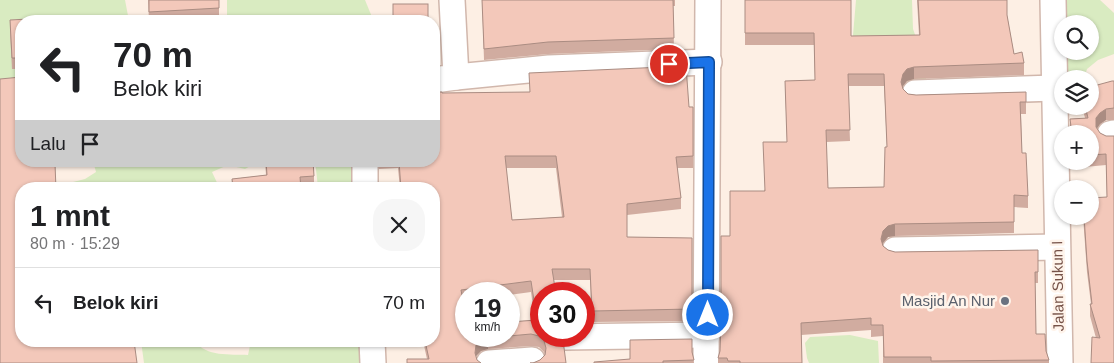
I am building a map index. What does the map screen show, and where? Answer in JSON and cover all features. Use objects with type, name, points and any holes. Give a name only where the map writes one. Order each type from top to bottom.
[{"type":"street","points":[[452,0],[445,78],[549,68],[709,62]]},
{"type":"street","points":[[706,363],[708,335],[708,0]]},
{"type":"street","name":"Jalan Sukun I","points":[[1053,0],[1054,88]]},
{"type":"street","points":[[915,93],[1054,88]]},
{"type":"street","name":"Jalan Sukun I","points":[[1055,115],[1060,363]]},
{"type":"street","points":[[365,167],[366,182]]},
{"type":"street","points":[[895,250],[1057,247]]},
{"type":"street","points":[[595,337],[708,335]]},
{"type":"street","points":[[372,347],[373,363]]},
{"type":"street","points":[[489,363],[532,360]]},
{"type":"green space","points":[[0,0],[125,0],[128,15],[15,15],[15,87],[0,88]]},
{"type":"green space","points":[[227,0],[365,0],[371,15],[227,15]]},
{"type":"green space","points":[[856,0],[912,0],[913,29],[926,78],[926,94],[902,91],[907,83],[906,66],[854,43]]},
{"type":"green space","points":[[1054,0],[1100,0],[1114,13],[1114,54],[1099,60],[1099,15],[1056,15]]},
{"type":"green space","points":[[1060,60],[1098,60],[1087,69],[1061,70]]},
{"type":"green space","points":[[95,167],[223,167],[212,172],[217,182],[73,182],[85,179],[96,172]]},
{"type":"green space","points":[[316,167],[356,167],[357,182],[317,182]]},
{"type":"green space","points":[[850,335],[878,341],[879,363],[809,363],[805,343],[810,337]]},
{"type":"green space","points":[[142,347],[201,347],[212,352],[248,355],[250,347],[366,347],[365,363],[144,363]]},
{"type":"building","points":[[149,0],[219,0],[219,8],[149,12]]},
{"type":"building","points":[[482,0],[673,0],[674,38],[548,42],[484,49]]},
{"type":"building","points":[[745,0],[851,0],[851,36],[920,35],[918,0],[1007,0],[1007,15],[1014,54],[1022,52],[1024,63],[914,67],[907,69],[903,74],[901,82],[903,89],[908,94],[916,95],[1026,92],[1026,102],[1020,102],[1022,153],[1026,153],[1028,196],[1014,195],[1014,222],[895,224],[888,226],[883,231],[881,239],[883,246],[895,252],[1038,250],[1038,272],[1035,272],[1036,334],[1045,334],[1046,351],[1049,360],[931,361],[931,357],[884,357],[883,325],[871,325],[871,318],[801,323],[802,363],[740,363],[740,361],[728,361],[727,358],[718,358],[721,323],[721,236],[730,236],[730,191],[765,191],[763,142],[787,142],[785,81],[815,80],[814,33],[745,33]],"holes":[[[848,74],[884,74],[887,147],[885,147],[884,187],[828,188],[826,130],[850,130]]]},
{"type":"building","points":[[393,4],[428,4],[428,15],[393,15]]},
{"type":"building","points":[[10,20],[15,20],[15,58],[12,58]]},
{"type":"building","points":[[686,66],[689,107],[693,107],[693,156],[676,157],[681,198],[627,204],[627,237],[692,238],[692,309],[595,311],[595,282],[591,282],[590,269],[552,269],[554,282],[455,282],[455,347],[476,347],[477,360],[481,363],[407,363],[407,359],[429,359],[426,347],[440,347],[440,182],[400,182],[399,167],[440,167],[440,92],[530,92],[529,73]],"holes":[[[505,156],[556,156],[564,217],[512,220]]]},
{"type":"building","points":[[15,78],[15,167],[55,167],[56,182],[15,182],[15,347],[135,347],[137,363],[0,363],[0,79]]},
{"type":"building","points":[[1114,81],[1114,108],[1106,109],[1099,114],[1099,85]]},
{"type":"building","points":[[1087,115],[1098,115],[1096,118],[1096,125],[1071,125],[1070,119],[1088,118]]},
{"type":"building","points":[[1099,132],[1106,136],[1114,136],[1114,363],[1091,363],[1092,337],[1100,338],[1090,304],[1092,304],[1085,225],[1099,225],[1099,197],[1107,197],[1106,154],[1099,154]]},
{"type":"building","points":[[266,167],[313,167],[314,176],[300,177],[300,182],[232,182],[232,179],[267,175]]},
{"type":"building","points":[[530,320],[530,334],[520,335],[520,321]]},
{"type":"building","points":[[692,339],[694,360],[663,361],[663,363],[594,363],[630,359],[630,340]]},
{"type":"building","points":[[564,347],[566,363],[533,363],[545,355],[546,348]]},
{"type":"place","name":"Masjid An Nur","points":[[1005,301]]},
{"type":"route","points":[[669,64],[709,62],[708,315]]}]
